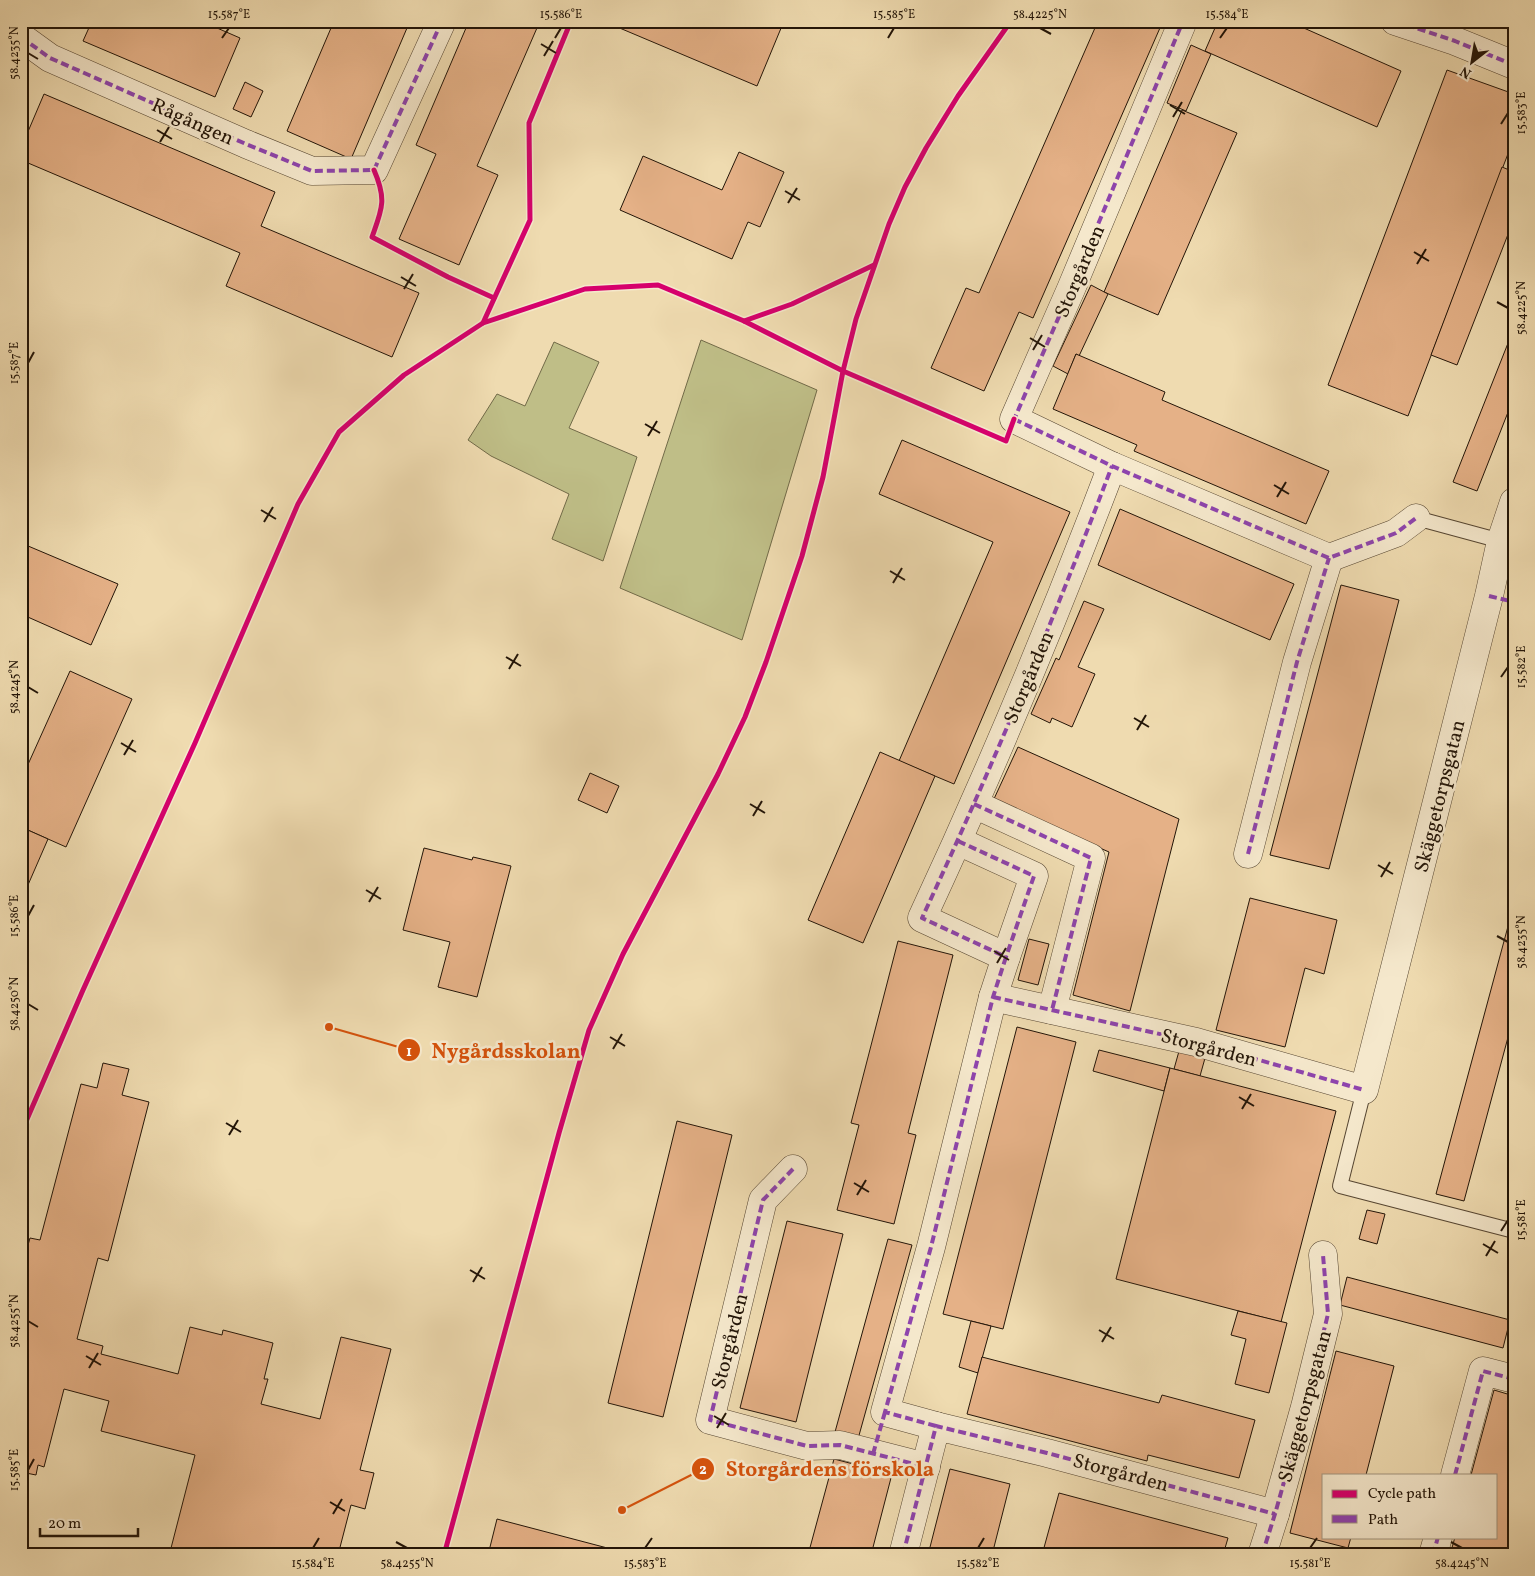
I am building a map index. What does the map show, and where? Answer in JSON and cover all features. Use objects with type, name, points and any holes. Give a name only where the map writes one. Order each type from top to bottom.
[{"type":"street","name":"Rågången","points":[[21,38],[50,58],[312,171],[374,170],[442,21]]},
{"type":"street","name":"Storgården","points":[[1183,21],[1075,280],[1014,419],[1112,466],[1329,558]]},
{"type":"street","points":[[1395,21],[1455,41],[1514,65]]},
{"type":"street","name":"Storgården","points":[[1006,958],[922,918],[958,841],[1066,587],[1112,466]]},
{"type":"street","name":"Skäggetorpsgatan","points":[[1364,1090],[1474,657],[1501,542],[1514,502]]},
{"type":"street","points":[[1248,854],[1297,662],[1329,558],[1396,533],[1416,518]]},
{"type":"street","points":[[974,804],[1091,858],[1052,1010]]},
{"type":"street","points":[[873,1454],[931,1247],[993,997],[1034,876],[958,841]]},
{"type":"street","name":"Storgården","points":[[993,997],[1196,1042],[1364,1090]]},
{"type":"street","name":"Storgården","points":[[793,1169],[763,1200],[710,1420],[807,1446],[840,1445],[926,1467]]},
{"type":"street","name":"Skäggetorpsgatan","points":[[1262,1555],[1276,1514],[1328,1314],[1323,1255]]},
{"type":"street","points":[[1455,1474],[1483,1371],[1514,1379]]},
{"type":"street","name":"Storgården","points":[[885,1412],[1276,1514]]},
{"type":"street","points":[[903,1555],[936,1426]]},
{"type":"street","points":[[1433,1555],[1438,1538]]},
{"type":"lane","points":[[1416,518],[1501,542]]},
{"type":"lane","points":[[1364,1090],[1340,1186],[1514,1231]]},
{"type":"shaded area","points":[[701,340],[817,390],[742,640],[620,588]]},
{"type":"shaded area","points":[[554,342],[599,362],[569,428],[637,457],[603,561],[552,539],[569,494],[491,456],[468,440],[497,394],[525,406]]},
{"type":"building","points":[[92,21],[201,21],[240,38],[215,97],[83,41]]},
{"type":"building","points":[[334,21],[410,21],[351,159],[287,131]]},
{"type":"building","points":[[469,21],[540,21],[477,166],[498,175],[459,265],[399,239],[436,154],[416,145]]},
{"type":"building","points":[[603,21],[784,21],[757,86]]},
{"type":"building","points":[[1098,21],[1163,21],[1033,318],[1019,312],[984,391],[931,368],[966,288],[979,293]]},
{"type":"building","points":[[1218,21],[1288,21],[1401,71],[1377,127],[1205,51]]},
{"type":"building","points":[[1191,45],[1211,54],[1186,111],[1167,103]]},
{"type":"building","points":[[1447,70],[1514,94],[1514,138],[1408,416],[1328,385]]},
{"type":"building","points":[[245,82],[263,91],[251,117],[233,109]]},
{"type":"building","points":[[44,94],[275,192],[261,226],[419,293],[392,357],[226,286],[240,253],[21,160],[21,148]]},
{"type":"building","points":[[1182,110],[1237,133],[1158,315],[1104,292]]},
{"type":"building","points":[[739,152],[784,172],[760,227],[748,222],[732,259],[620,210],[643,156],[722,190]]},
{"type":"building","points":[[1502,167],[1514,172],[1514,219],[1457,365],[1431,355]]},
{"type":"building","points":[[1091,285],[1108,294],[1079,356],[1076,354],[1068,374],[1053,366]]},
{"type":"building","points":[[1514,328],[1514,397],[1477,491],[1453,482]]},
{"type":"building","points":[[1076,354],[1165,392],[1162,400],[1329,471],[1306,524],[1134,451],[1137,445],[1053,409]]},
{"type":"building","points":[[902,440],[1070,512],[954,784],[899,761],[993,542],[879,494]]},
{"type":"building","points":[[1120,509],[1294,584],[1270,640],[1098,565]]},
{"type":"building","points":[[21,543],[118,584],[91,645],[21,614]]},
{"type":"building","points":[[1341,585],[1399,600],[1329,869],[1270,855]]},
{"type":"building","points":[[1084,601],[1104,609],[1078,667],[1095,674],[1072,727],[1052,718],[1050,723],[1031,714],[1056,658],[1059,660]]},
{"type":"building","points":[[70,671],[132,699],[66,847],[21,827],[21,780]]},
{"type":"building","points":[[1018,747],[1179,819],[1130,1011],[1073,995],[1109,852],[993,801]]},
{"type":"building","points":[[880,752],[935,776],[863,943],[808,920]]},
{"type":"building","points":[[590,773],[619,786],[607,813],[578,800]]},
{"type":"building","points":[[21,827],[48,839],[21,901]]},
{"type":"building","points":[[424,848],[472,860],[473,857],[511,866],[477,997],[438,987],[450,942],[403,930]]},
{"type":"building","points":[[1250,898],[1337,920],[1324,974],[1305,968],[1285,1047],[1216,1030]]},
{"type":"building","points":[[1514,904],[1514,1015],[1464,1201],[1436,1194]]},
{"type":"building","points":[[1029,939],[1049,944],[1038,985],[1018,980]]},
{"type":"building","points":[[898,941],[953,955],[908,1133],[916,1135],[894,1224],[837,1210],[859,1125],[851,1123]]},
{"type":"building","points":[[1017,1027],[1076,1042],[1003,1329],[943,1314]]},
{"type":"building","points":[[1181,1044],[1207,1051],[1200,1076],[1174,1069]]},
{"type":"building","points":[[1099,1050],[1170,1068],[1164,1091],[1093,1071]]},
{"type":"building","points":[[103,1063],[129,1069],[122,1095],[149,1102],[108,1261],[98,1258],[77,1339],[103,1346],[101,1354],[178,1374],[190,1327],[222,1335],[223,1330],[273,1343],[264,1379],[268,1379],[261,1404],[320,1419],[341,1337],[391,1349],[360,1470],[374,1473],[365,1509],[351,1505],[338,1555],[179,1555],[170,1552],[195,1455],[101,1431],[109,1401],[64,1389],[44,1467],[38,1465],[36,1475],[21,1472],[21,1270],[30,1238],[40,1240],[81,1084],[97,1088]]},
{"type":"building","points":[[1170,1068],[1336,1111],[1281,1322],[1116,1279]]},
{"type":"building","points":[[677,1121],[732,1135],[663,1417],[608,1403]]},
{"type":"building","points":[[1367,1210],[1385,1214],[1377,1244],[1359,1239]]},
{"type":"building","points":[[787,1221],[843,1234],[796,1422],[740,1408]]},
{"type":"building","points":[[888,1239],[912,1245],[858,1439],[835,1432]]},
{"type":"building","points":[[1347,1277],[1510,1320],[1503,1348],[1340,1305]]},
{"type":"building","points":[[1238,1311],[1287,1323],[1269,1393],[1235,1384],[1246,1339],[1231,1335]]},
{"type":"building","points":[[971,1321],[991,1326],[978,1373],[959,1367]]},
{"type":"building","points":[[1336,1351],[1394,1366],[1366,1474],[1322,1474],[1322,1538],[1351,1538],[1348,1548],[1290,1533]]},
{"type":"building","points":[[982,1357],[1159,1403],[1162,1395],[1255,1420],[1239,1478],[1148,1455],[1147,1461],[967,1414]]},
{"type":"building","points":[[1494,1390],[1514,1396],[1514,1555],[1450,1555],[1455,1538],[1498,1538],[1498,1474],[1471,1474]]},
{"type":"building","points":[[834,1459],[892,1474],[871,1555],[808,1555]]},
{"type":"building","points":[[950,1469],[1010,1484],[992,1555],[928,1555]]},
{"type":"building","points":[[1059,1493],[1228,1538],[1223,1555],[1042,1555]]},
{"type":"building","points":[[497,1519],[634,1555],[488,1555]]},
{"type":"marked path","points":[[374,170],[442,21]]},
{"type":"marked path","points":[[1013,422],[1183,21]]},
{"type":"marked path","points":[[1395,21],[1455,41],[1514,65]]},
{"type":"marked path","points":[[21,37],[50,58],[312,171],[374,170]]},
{"type":"marked path","points":[[1014,419],[1112,466],[1329,558],[1396,533],[1416,518]]},
{"type":"marked path","points":[[936,1426],[885,1412],[931,1247],[993,997],[1006,957],[922,918],[1021,694],[1112,466]]},
{"type":"marked path","points":[[1248,854],[1297,662],[1329,558]]},
{"type":"marked path","points":[[1489,596],[1514,602]]},
{"type":"marked path","points":[[974,804],[1091,858],[1052,1010]]},
{"type":"marked path","points":[[958,841],[1034,876],[1006,957]]},
{"type":"marked path","points":[[993,997],[1196,1042],[1364,1090]]},
{"type":"marked path","points":[[793,1169],[763,1200],[710,1420],[807,1446],[840,1445],[926,1467]]},
{"type":"marked path","points":[[1262,1555],[1305,1407],[1328,1314],[1323,1255]]},
{"type":"marked path","points":[[1455,1474],[1483,1371],[1514,1379]]},
{"type":"marked path","points":[[873,1454],[885,1412]]},
{"type":"marked path","points":[[903,1555],[936,1426],[1047,1453],[1275,1514]]},
{"type":"marked path","points":[[1433,1555],[1438,1538]]},
{"type":"cycle path","points":[[21,1133],[83,990],[195,743],[298,504],[339,432],[404,375],[483,323],[530,220],[529,123],[571,21]]},
{"type":"cycle path","points":[[444,1555],[589,1030],[623,954],[718,774],[745,717],[766,662],[802,556],[823,477],[843,371],[856,319],[889,224],[905,187],[926,148],[958,96],[1011,21]]},
{"type":"cycle path","points":[[374,170],[381,189],[382,204],[372,237],[448,277],[494,298]]},
{"type":"cycle path","points":[[744,321],[792,304],[874,265]]},
{"type":"cycle path","points":[[483,323],[585,289],[658,285],[744,321],[843,371],[1006,441],[1014,419]]},
{"type":"place","name":"Nygårdsskolan","points":[[329,1027]]},
{"type":"place","name":"Storgårdens förskola","points":[[622,1510]]}]
